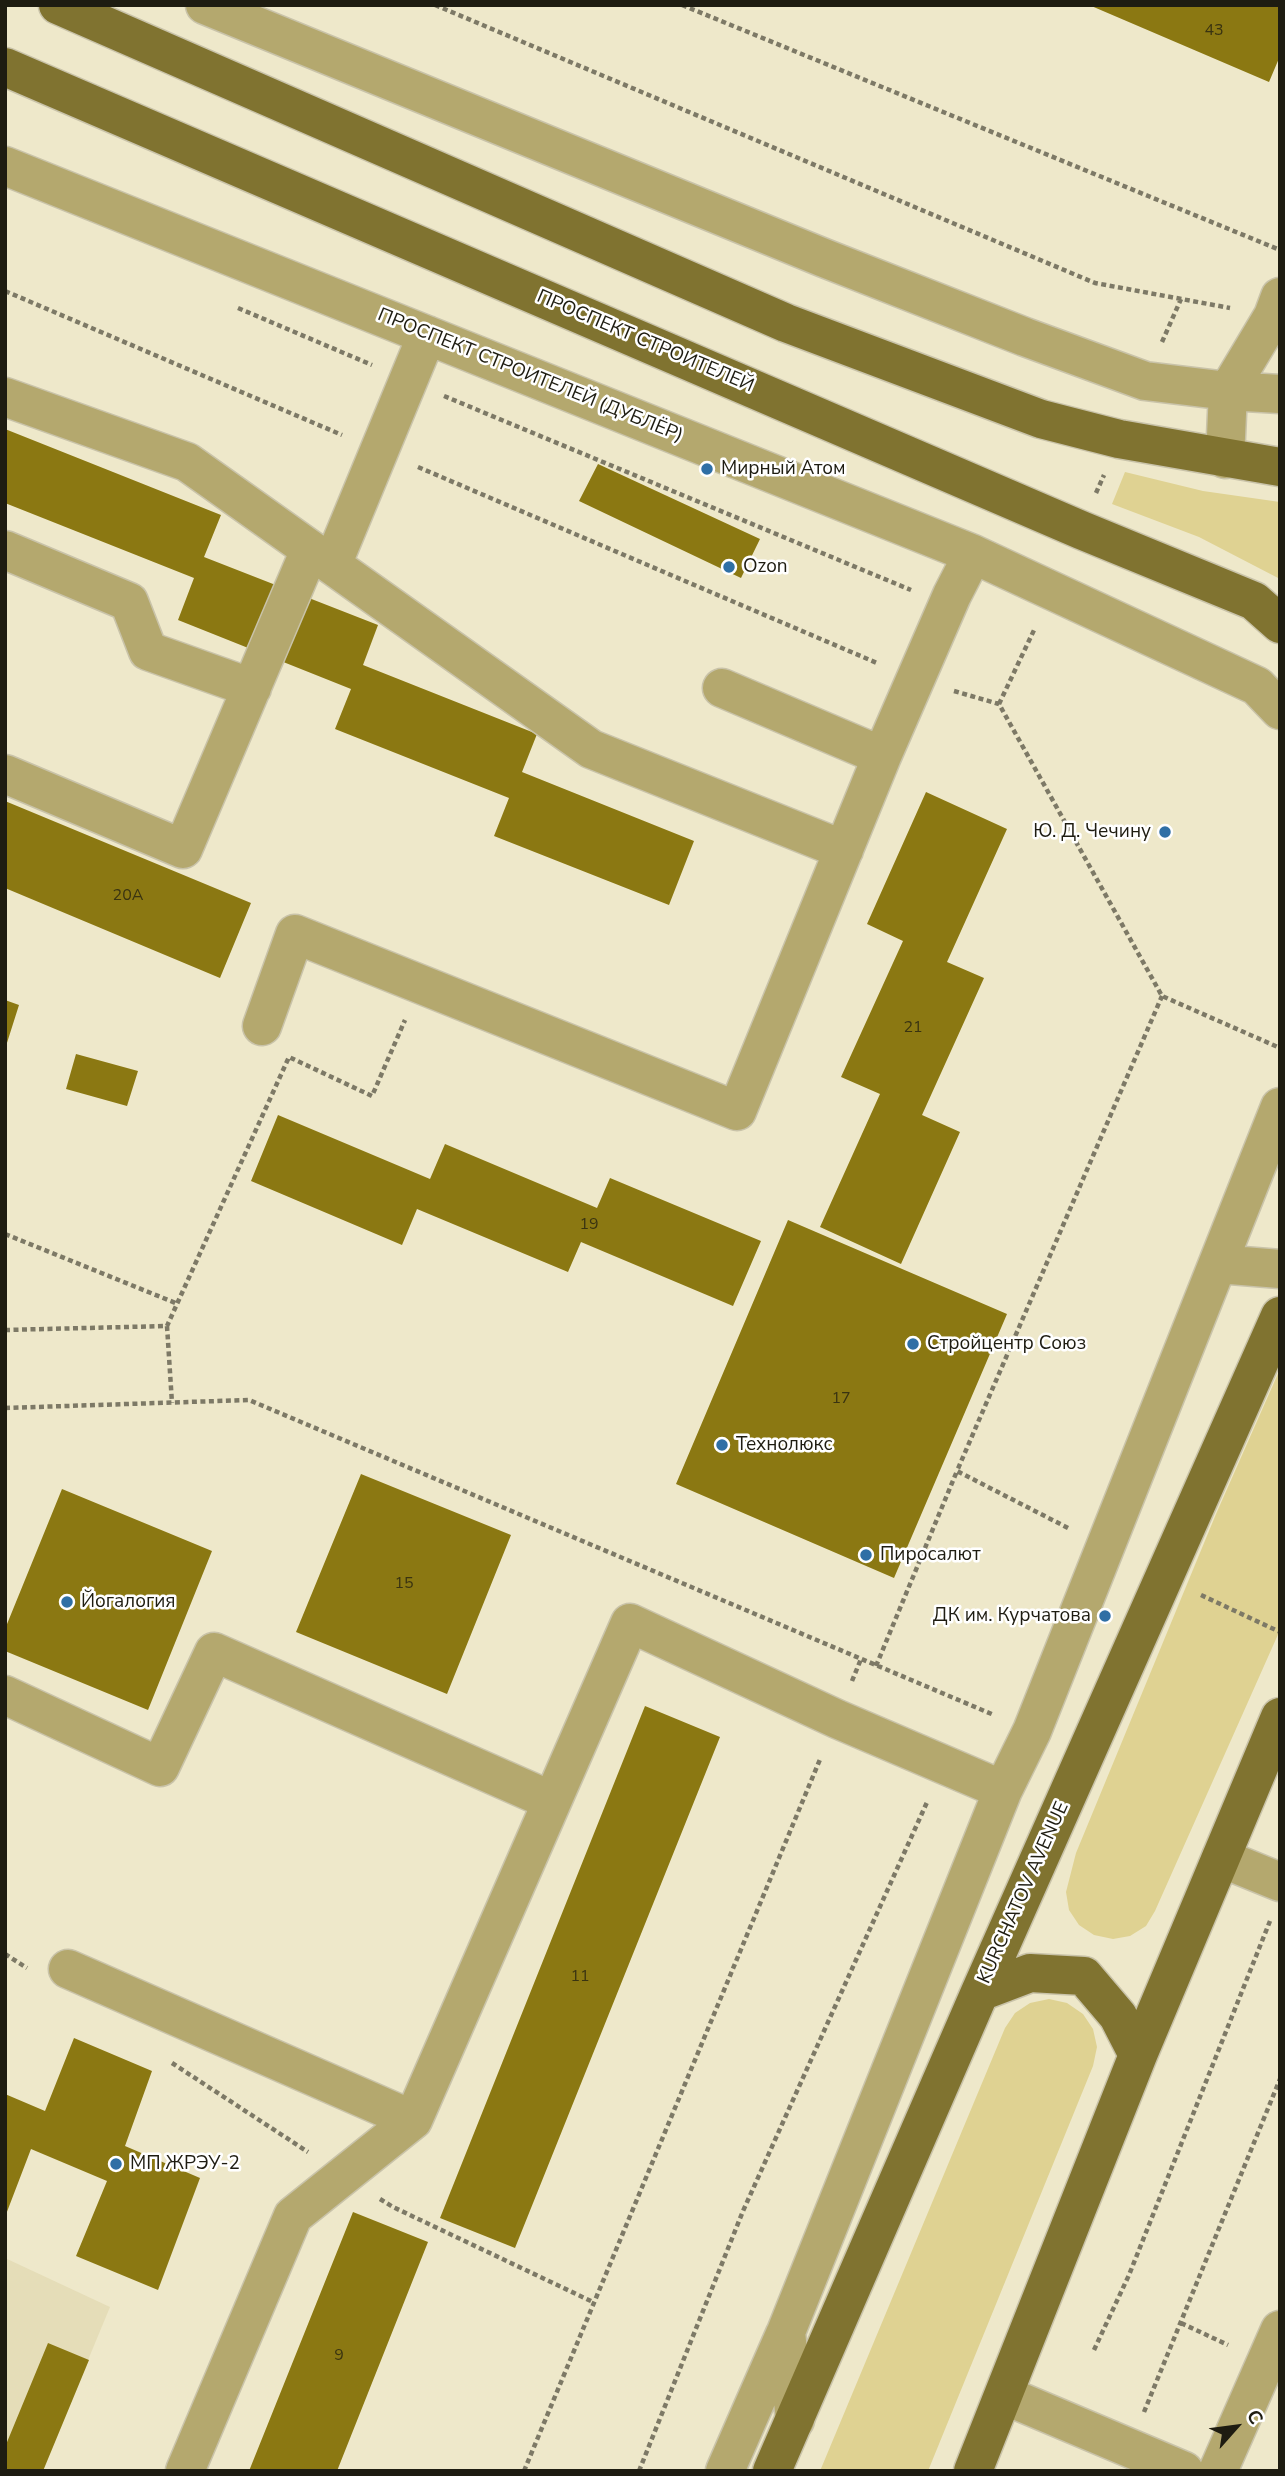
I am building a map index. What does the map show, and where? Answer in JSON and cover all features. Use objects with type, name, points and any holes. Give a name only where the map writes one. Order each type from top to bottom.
[{"type":"main road","points":[[58,5],[786,323],[1041,419],[1119,439],[1280,467]]},
{"type":"main road","name":"ПРОСПЕКТ СТРОИТЕЛЕЙ","points":[[5,67],[1081,530],[1254,601],[1280,624]]},
{"type":"main road","name":"KURCHATOV AVENUE","points":[[772,2471],[1280,1316]]},
{"type":"main road","points":[[972,2471],[1138,2055],[1280,1717]]},
{"type":"main road","points":[[980,1993],[1030,1973],[1084,1976],[1118,2016],[1138,2055]]},
{"type":"street","points":[[205,5],[824,258],[1145,381],[1280,394]]},
{"type":"street","name":"ПРОСПЕКТ СТРОИТЕЛЕЙ (ДУБЛЁР)","points":[[5,166],[973,555],[1257,686],[1280,710]]},
{"type":"street","points":[[1225,459],[1228,391],[1276,306]]},
{"type":"street","points":[[5,774],[183,849],[253,688],[379,450],[427,335]]},
{"type":"street","points":[[5,397],[187,462],[590,749],[844,850]]},
{"type":"street","points":[[5,550],[129,601],[148,651],[253,688]]},
{"type":"street","points":[[262,1026],[295,934],[737,1111],[882,756],[947,606],[973,555]]},
{"type":"street","points":[[722,688],[882,756]]},
{"type":"street","points":[[725,2471],[786,2332],[1003,1790],[1032,1731],[1280,1107]]},
{"type":"street","points":[[1218,1264],[1280,1269]]},
{"type":"street","points":[[185,2471],[293,2216],[413,2120],[630,1623],[837,1719],[1003,1790]]},
{"type":"street","points":[[5,1695],[160,1767],[214,1652],[552,1801]]},
{"type":"street","points":[[1220,1858],[1277,1896]]},
{"type":"street","points":[[68,1969],[413,2120]]},
{"type":"street","points":[[1218,2471],[1280,2330]]},
{"type":"street","points":[[786,2332],[795,2420]]},
{"type":"street","points":[[1004,2395],[1184,2471]]},
{"type":"path","points":[[435,5],[1095,283],[1276,306]]},
{"type":"path","points":[[682,5],[1280,250]]},
{"type":"path","points":[[5,291],[915,680],[999,704],[1162,996],[1280,1048]]},
{"type":"path","points":[[228,303],[947,606]]},
{"type":"path","points":[[1081,530],[1119,439]]},
{"type":"path","points":[[999,704],[1052,592]]},
{"type":"path","points":[[172,1402],[167,1326],[289,1057],[372,1096],[420,984]]},
{"type":"path","points":[[876,1665],[1162,996]]},
{"type":"path","points":[[5,1234],[178,1304]]},
{"type":"path","points":[[5,1330],[167,1326]]},
{"type":"path","points":[[5,1408],[249,1400],[1032,1731]]},
{"type":"path","points":[[957,1471],[1105,1547]]},
{"type":"path","points":[[1164,1577],[1280,1632]]},
{"type":"path","points":[[524,2471],[861,1659]]},
{"type":"path","points":[[639,2471],[743,2211],[944,1764]]},
{"type":"path","points":[[1094,2350],[1129,2276],[1277,1896]]},
{"type":"path","points":[[5,1954],[28,1969]]},
{"type":"path","points":[[164,2058],[393,2207],[593,2302]]},
{"type":"path","points":[[1129,2448],[1280,2079]]},
{"type":"shaded area","points":[[1125,472],[1203,491],[1280,502],[1280,579],[1199,537],[1112,504]]},
{"type":"shaded area","points":[[1280,1369],[1280,1630],[1146,1926],[1130,1936],[1113,1939],[1094,1935],[1079,1925],[1069,1910],[1066,1892],[1076,1853],[1216,1514]]},
{"type":"shaded area","points":[[1049,1999],[1067,2003],[1083,2014],[1093,2029],[1097,2047],[1093,2066],[928,2471],[820,2471],[1005,2028],[1015,2013],[1030,2003]]},
{"type":"shaded area","points":[[5,2258],[110,2307],[42,2471],[5,2471]]},
{"type":"building","points":[[1089,5],[1280,5],[1280,56],[1269,82]]},
{"type":"building","points":[[5,429],[221,515],[204,557],[378,625],[363,665],[537,734],[522,772],[694,841],[669,905],[494,836],[509,798],[335,729],[351,689],[178,620],[194,578],[5,503]]},
{"type":"building","points":[[598,464],[760,539],[741,578],[579,501]]},
{"type":"building","points":[[926,792],[1007,829],[947,962],[984,978],[922,1115],[960,1132],[901,1264],[820,1227],[880,1094],[841,1077],[903,941],[867,924]]},
{"type":"building","points":[[5,801],[251,903],[220,978],[5,888]]},
{"type":"building","points":[[5,1000],[19,1005],[6,1046],[5,1046]]},
{"type":"building","points":[[76,1054],[138,1071],[127,1106],[66,1089]]},
{"type":"building","points":[[278,1115],[430,1179],[445,1144],[597,1208],[610,1178],[761,1241],[733,1306],[581,1242],[568,1272],[417,1209],[402,1245],[251,1181]]},
{"type":"building","points":[[788,1220],[1007,1314],[894,1578],[676,1484]]},
{"type":"building","points":[[361,1474],[511,1535],[447,1694],[296,1632]]},
{"type":"building","points":[[62,1489],[212,1551],[148,1710],[5,1651],[5,1629]]},
{"type":"building","points":[[645,1706],[720,1737],[515,2248],[440,2218]]},
{"type":"building","name":"МП ЖРЭУ-2","points":[[74,2038],[152,2071],[125,2146],[200,2178],[158,2290],[76,2256],[107,2181],[31,2149],[5,2217],[5,2094],[45,2111]]},
{"type":"building","points":[[353,2212],[428,2242],[337,2471],[249,2471]]},
{"type":"building","points":[[48,2343],[89,2360],[43,2471],[5,2471],[5,2447]]},
{"type":"place","name":"Мирный Атом","points":[[707,469]]},
{"type":"place","name":"Ozon","points":[[729,567]]},
{"type":"place","name":"Ю. Д. Чечину","points":[[1165,832]]},
{"type":"place","name":"Стройцентр Союз","points":[[913,1344]]},
{"type":"place","name":"Технолюкс","points":[[722,1445]]},
{"type":"place","name":"Пиросалют","points":[[866,1555]]},
{"type":"place","name":"Йогалогия","points":[[67,1602]]},
{"type":"place","name":"ДК им. Курчатова","points":[[1105,1616]]},
{"type":"place","name":"МП ЖРЭУ-2","points":[[116,2164]]}]
